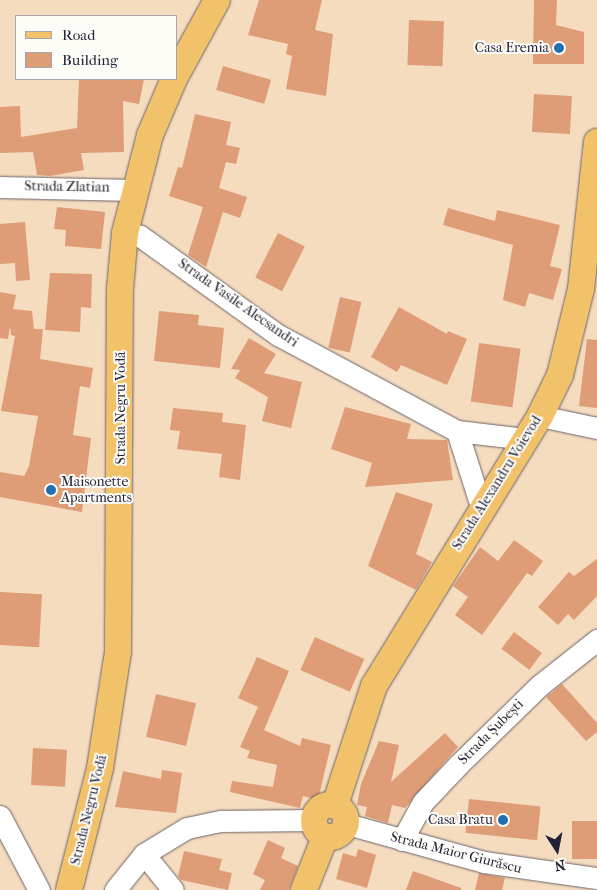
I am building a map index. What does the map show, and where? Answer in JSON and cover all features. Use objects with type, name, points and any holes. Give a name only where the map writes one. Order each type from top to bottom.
[{"type":"main road","points":[[178,71],[216,0]]},
{"type":"main road","name":"Strada Negru Vodă","points":[[68,890],[100,768],[118,652],[120,289],[125,233],[134,190],[150,135],[174,80]]},
{"type":"main road","name":"Strada Alexandru Voievod","points":[[341,815],[374,686],[481,506],[540,416],[560,375],[581,289],[597,142]]},
{"type":"main road","points":[[304,890],[325,805],[341,815]]},
{"type":"street","name":"Strada Zlatian","points":[[0,187],[134,190]]},
{"type":"street","name":"Strada Vasile Alecsandri","points":[[125,233],[148,242],[278,335],[457,431],[525,439]]},
{"type":"street","points":[[540,416],[597,428]]},
{"type":"street","points":[[457,431],[481,506]]},
{"type":"street","name":"Strada Șubești","points":[[402,840],[423,802],[459,764],[540,685],[597,640]]},
{"type":"street","name":"Strada Maior Giurăscu","points":[[341,815],[402,840],[484,862],[597,878]]},
{"type":"street","points":[[0,816],[39,890]]},
{"type":"street","points":[[115,890],[144,854],[187,828],[222,821],[319,829]]},
{"type":"street","points":[[144,854],[173,890]]},
{"type":"street","points":[[590,890],[597,878]]},
{"type":"building","points":[[259,0],[322,0],[315,30],[333,34],[326,96],[286,89],[292,56],[286,54],[288,44],[248,35]]},
{"type":"building","name":"Casa Eremia","points":[[534,0],[557,0],[556,25],[584,32],[584,64],[533,64]]},
{"type":"building","points":[[409,20],[444,21],[442,66],[407,65]]},
{"type":"building","points":[[223,66],[271,80],[264,104],[216,90]]},
{"type":"building","points":[[79,80],[144,80],[139,104],[123,101],[124,152],[81,153],[84,170],[50,176],[37,175],[33,152],[0,153],[0,107],[20,106],[21,137],[77,128]]},
{"type":"building","points":[[534,94],[572,96],[570,134],[532,132]]},
{"type":"building","points":[[195,114],[231,122],[226,145],[240,148],[236,164],[226,162],[219,188],[247,197],[240,218],[223,212],[206,267],[188,255],[203,207],[169,196],[178,167],[182,168]]},
{"type":"building","points":[[57,207],[105,212],[101,249],[65,246],[66,230],[54,229]]},
{"type":"building","points":[[448,208],[495,221],[497,210],[560,225],[550,266],[562,269],[553,300],[529,293],[525,307],[503,300],[513,245],[443,225]]},
{"type":"building","points":[[25,222],[30,280],[16,281],[15,263],[0,264],[0,224]]},
{"type":"building","points":[[278,233],[305,247],[282,291],[255,278]]},
{"type":"building","points":[[50,273],[92,274],[91,308],[81,307],[80,332],[45,330]]},
{"type":"building","points":[[0,292],[16,295],[13,309],[32,311],[34,329],[43,329],[40,359],[93,368],[90,388],[80,386],[73,435],[91,438],[82,512],[0,497],[0,472],[24,476],[29,466],[38,416],[1,411],[15,336],[11,335],[10,326],[8,339],[0,338]]},
{"type":"building","points":[[340,297],[361,302],[350,353],[328,348]]},
{"type":"building","points":[[399,307],[447,334],[448,331],[467,339],[447,385],[401,365],[397,372],[371,357]]},
{"type":"building","points":[[159,311],[199,315],[198,325],[224,328],[220,368],[154,361]]},
{"type":"building","points":[[249,338],[276,354],[264,373],[302,382],[291,428],[262,421],[268,397],[235,378],[240,370],[231,369]]},
{"type":"building","points":[[587,339],[597,340],[597,408],[579,406]]},
{"type":"building","points":[[479,343],[521,349],[512,407],[471,401]]},
{"type":"building","points":[[345,407],[411,424],[407,439],[447,440],[453,480],[365,487],[372,463],[331,449]]},
{"type":"building","points":[[173,408],[223,413],[222,422],[246,425],[240,480],[219,477],[222,454],[177,449],[180,431],[170,430]]},
{"type":"building","points":[[396,492],[433,504],[416,554],[432,562],[416,590],[368,566]]},
{"type":"building","points":[[514,540],[543,561],[532,576],[527,573],[482,635],[455,615],[468,597],[453,586],[480,547],[498,561]]},
{"type":"building","points":[[597,559],[597,596],[574,620],[568,614],[558,625],[538,607],[569,572],[574,576]]},
{"type":"building","points":[[0,592],[42,594],[39,647],[0,645]]},
{"type":"building","points":[[514,632],[542,653],[529,670],[501,649]]},
{"type":"building","points":[[315,637],[364,659],[350,692],[300,670]]},
{"type":"building","points":[[257,657],[289,671],[264,730],[300,746],[302,738],[331,745],[318,800],[303,796],[300,808],[230,792],[232,781],[273,787],[277,765],[247,758],[250,751],[240,747],[258,707],[238,698]]},
{"type":"building","points":[[562,684],[597,723],[597,732],[586,741],[546,697]]},
{"type":"building","points":[[156,694],[196,703],[186,746],[146,737]]},
{"type":"building","points":[[445,733],[458,747],[405,808],[392,805],[388,823],[365,816],[367,807],[357,805],[361,784],[379,741],[399,745],[391,782]]},
{"type":"building","points":[[33,748],[67,750],[65,787],[31,785]]},
{"type":"building","points":[[162,770],[182,773],[176,813],[115,807],[123,771],[161,779]]},
{"type":"building","name":"Casa Bratu","points":[[469,799],[541,807],[537,840],[465,833]]},
{"type":"building","points":[[572,821],[597,821],[597,859],[572,859]]},
{"type":"building","points":[[268,840],[285,848],[281,858],[298,866],[289,890],[260,890],[265,880],[253,874]]},
{"type":"building","points":[[358,849],[376,855],[367,888],[336,879],[343,853],[356,857]]},
{"type":"building","points":[[184,851],[222,859],[219,870],[232,873],[228,890],[181,880],[178,876]]},
{"type":"building","points":[[413,871],[461,888],[461,890],[406,890]]},
{"type":"building","points":[[479,873],[505,878],[502,890],[475,890]]},
{"type":"place","name":"Casa Eremia","points":[[559,48]]},
{"type":"place","name":"Maisonette Apartments","points":[[51,490]]},
{"type":"place","name":"Casa Bratu","points":[[503,820]]}]
